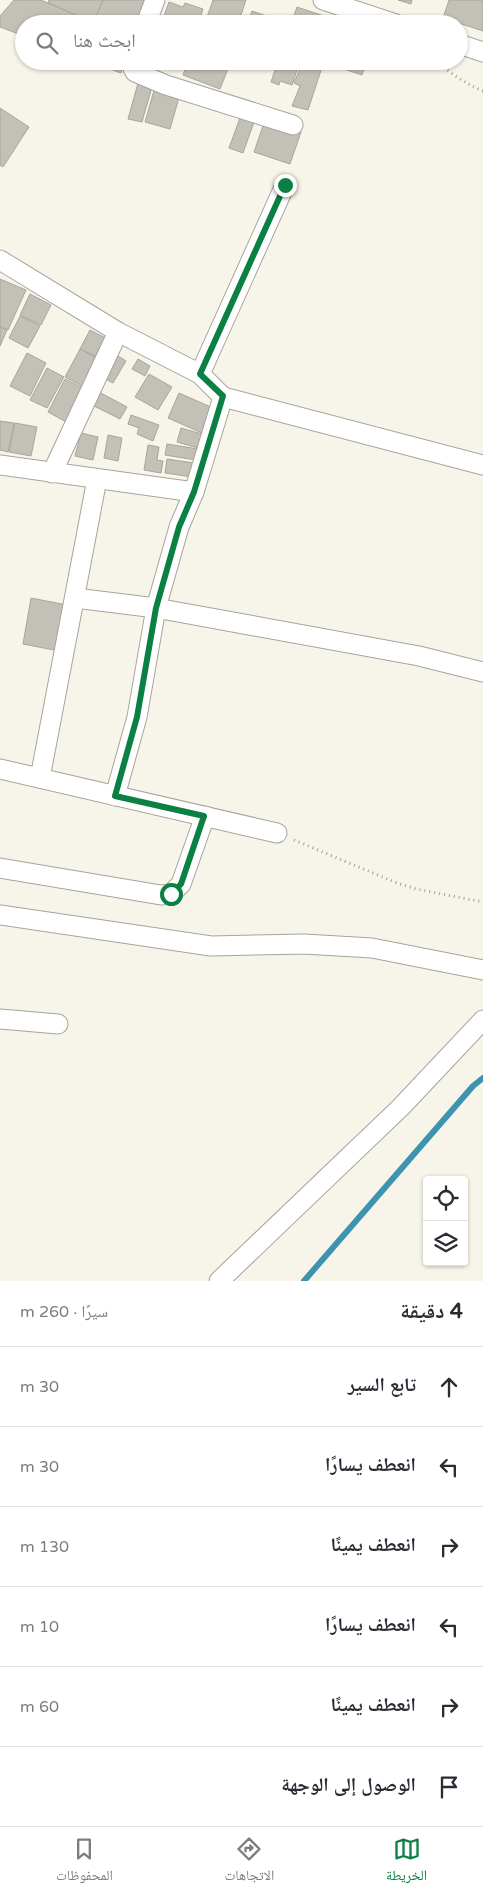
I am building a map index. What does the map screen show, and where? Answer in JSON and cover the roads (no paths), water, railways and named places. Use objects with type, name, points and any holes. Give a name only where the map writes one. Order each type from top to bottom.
[{"type":"street","points":[[149,15],[155,0]]},
{"type":"street","points":[[323,0],[369,15]]},
{"type":"street","points":[[468,47],[483,52]]},
{"type":"street","points":[[134,70],[166,85],[293,124]]},
{"type":"street","points":[[200,374],[285,185]]},
{"type":"street","points":[[0,260],[118,332],[200,374],[223,396],[483,465]]},
{"type":"street","points":[[52,473],[118,332]]},
{"type":"street","points":[[115,796],[137,717],[156,608],[179,527],[194,492],[223,396]]},
{"type":"street","points":[[0,465],[194,492]]},
{"type":"street","points":[[40,778],[97,479]]},
{"type":"street","points":[[74,598],[156,608],[419,656],[483,672]]},
{"type":"street","points":[[0,769],[277,833]]},
{"type":"street","points":[[0,868],[161,895],[171,894],[181,884],[204,816]]},
{"type":"street","points":[[0,915],[211,946],[304,944],[372,948],[483,970]]},
{"type":"street","points":[[0,1019],[58,1024]]},
{"type":"street","points":[[219,1281],[401,1108],[483,1020]]},
{"type":"waterway","points":[[304,1281],[473,1086],[483,1078]]}]
